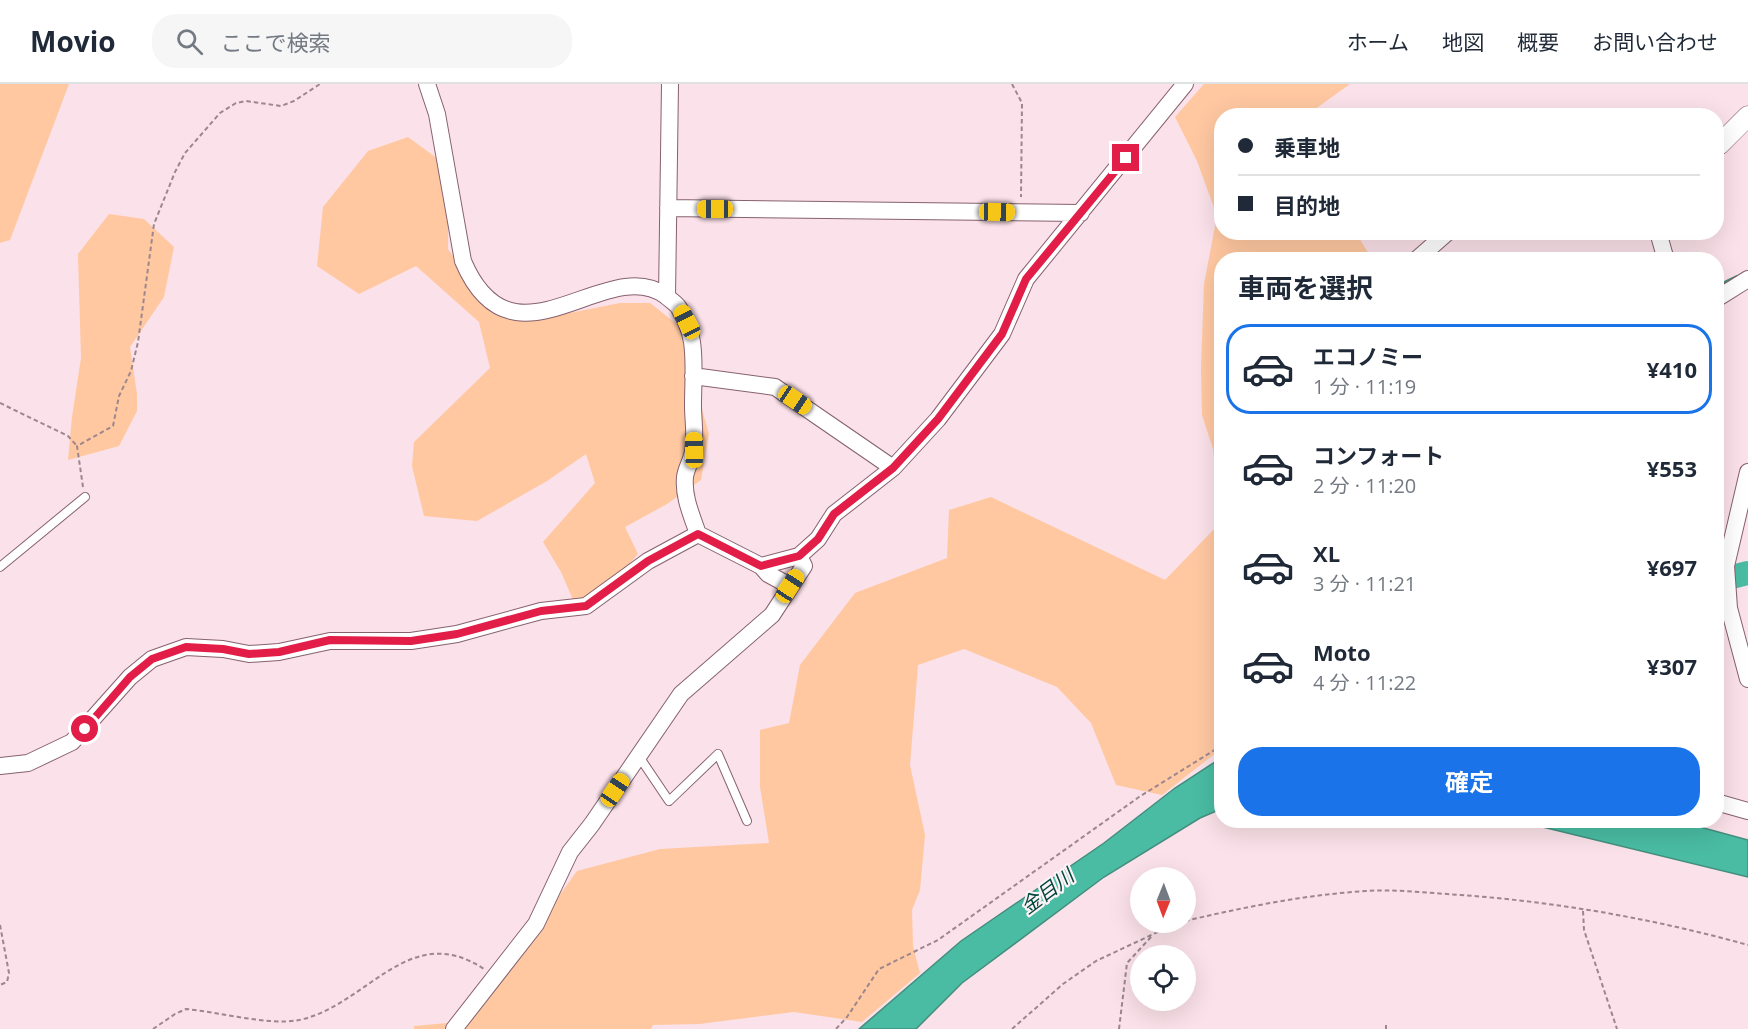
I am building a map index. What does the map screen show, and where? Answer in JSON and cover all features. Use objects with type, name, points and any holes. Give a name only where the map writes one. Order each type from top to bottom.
[{"type":"street","points":[[427,84],[437,114],[463,261],[472,283],[484,296],[499,306],[519,312],[548,311],[621,288],[658,291],[678,305],[687,322],[692,342],[694,450],[685,477],[686,501],[698,534],[761,566],[768,574],[790,586]]},
{"type":"street","points":[[667,297],[670,84]]},
{"type":"street","points":[[761,566],[799,556],[818,539],[834,514],[893,468],[938,419],[1002,334],[1026,279],[1185,84]]},
{"type":"street","points":[[1724,138],[1748,116]]},
{"type":"street","points":[[668,208],[1081,213]]},
{"type":"street","points":[[1425,252],[1439,240]]},
{"type":"street","points":[[1724,295],[1744,285]]},
{"type":"street","points":[[693,376],[775,387],[893,468]]},
{"type":"street","points":[[1748,472],[1726,566],[1728,608],[1748,679]]},
{"type":"street","points":[[0,766],[28,763],[72,742],[130,677],[152,659],[186,647],[223,649],[249,654],[279,652],[330,640],[411,641],[457,634],[541,611],[586,606],[648,561],[698,534]]},
{"type":"street","points":[[454,1029],[536,924],[570,852],[592,824],[681,694],[772,615],[804,566],[799,556]]},
{"type":"street","points":[[1724,804],[1748,811]]},
{"type":"lane","points":[[0,567],[85,497]]},
{"type":"lane","points":[[638,756],[669,801],[718,753],[747,821]]},
{"type":"path","points":[[77,446],[113,426],[119,396],[131,371],[138,342],[154,224],[186,153],[220,113],[236,102],[246,101],[281,106],[294,101],[320,84]]},
{"type":"path","points":[[1012,84],[1023,103],[1021,212]]},
{"type":"path","points":[[0,403],[69,436],[77,446],[85,497]]},
{"type":"path","points":[[836,1029],[848,1017],[879,969],[938,940],[1139,797],[1214,750]]},
{"type":"path","points":[[1196,918],[1264,902],[1366,891],[1427,892],[1516,899],[1692,930],[1748,945]]},
{"type":"path","points":[[1583,911],[1584,930],[1617,1029]]},
{"type":"path","points":[[0,925],[9,973],[7,982],[0,985]]},
{"type":"path","points":[[1012,1029],[1063,984],[1096,962],[1154,934]]},
{"type":"path","points":[[1119,1029],[1126,963],[1154,934]]},
{"type":"path","points":[[153,1029],[186,1009],[279,1021],[299,1020],[327,1011],[355,995],[387,969],[418,956],[458,955],[469,959],[496,977]]},
{"type":"shaded area","points":[[0,84],[69,84],[10,240],[0,243]]},
{"type":"shaded area","points":[[1204,84],[1350,84],[1317,108],[1214,108],[1214,208],[1197,161],[1175,117]]},
{"type":"shaded area","points":[[408,137],[449,167],[448,249],[495,313],[534,320],[620,303],[650,303],[678,325],[709,434],[701,480],[667,504],[625,527],[638,554],[598,600],[574,602],[561,572],[543,542],[595,483],[586,454],[547,481],[477,521],[424,516],[412,466],[414,442],[490,368],[479,322],[416,266],[359,294],[317,266],[323,207],[368,151]]},
{"type":"shaded area","points":[[109,214],[144,219],[174,247],[164,297],[130,347],[137,394],[137,411],[119,446],[68,460],[81,358],[78,254]]},
{"type":"shaded area","points":[[1214,232],[1214,240],[1360,240],[1368,252],[1214,252],[1214,458],[1202,415],[1204,284]]},
{"type":"shaded area","points":[[991,497],[1165,580],[1214,529],[1214,754],[1162,795],[1116,785],[1091,723],[1057,687],[964,649],[918,665],[910,765],[925,835],[920,890],[912,910],[913,946],[920,973],[862,1022],[794,1012],[699,1024],[653,1025],[651,1029],[414,1029],[414,1026],[469,1021],[577,871],[660,849],[769,843],[760,787],[760,730],[789,723],[800,665],[855,593],[947,558],[949,510]]},
{"type":"water","name":"金目川","points":[[1214,763],[1214,812],[1200,818],[1104,877],[962,983],[916,1029],[859,1029],[961,941],[1104,843],[1175,788]]},
{"type":"water","points":[[1547,828],[1704,828],[1748,840],[1748,877]]},
{"type":"waterway","points":[[1724,283],[1737,277]]},
{"type":"waterway","points":[[1724,579],[1748,573]]},
{"type":"route","points":[[85,729],[130,677],[152,659],[186,647],[223,649],[249,654],[279,652],[330,640],[411,641],[457,634],[541,611],[586,606],[610,591],[648,561],[698,534],[761,566],[799,556],[818,539],[834,514],[893,468],[938,419],[1002,334],[1026,279],[1126,158]]}]
